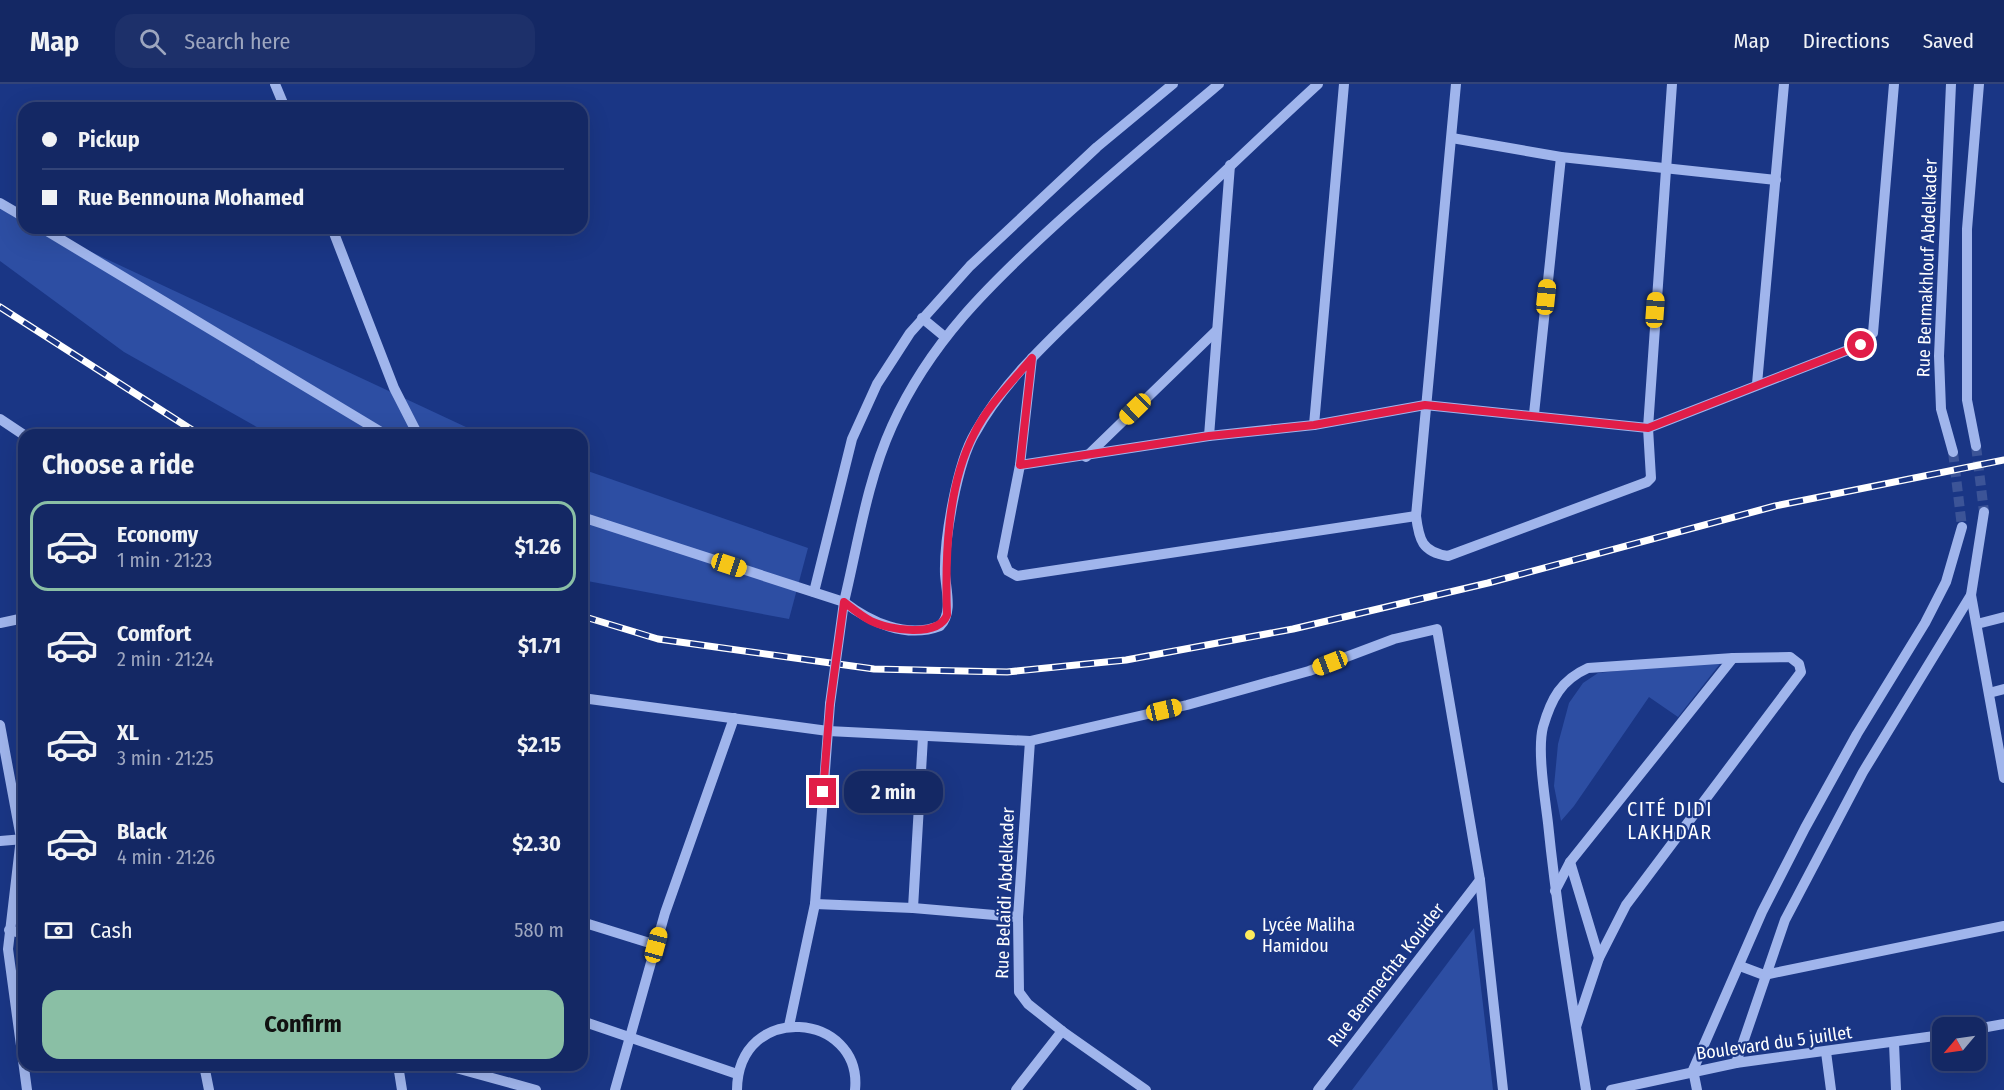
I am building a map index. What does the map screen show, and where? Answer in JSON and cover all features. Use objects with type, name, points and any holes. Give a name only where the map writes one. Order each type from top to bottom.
[{"type":"street","points":[[275,84],[282,102]]},
{"type":"street","points":[[814,592],[852,439],[878,384],[922,318],[948,287],[1029,210],[1097,147],[1173,84]]},
{"type":"street","points":[[789,1026],[814,904],[830,704],[844,602],[881,453],[905,400],[945,337],[991,284],[1116,170],[1219,84]]},
{"type":"street","points":[[588,519],[844,602],[877,624],[916,630],[935,627],[945,621],[947,615],[945,560],[955,496],[973,435],[989,409],[1032,358],[1230,165],[1317,84]]},
{"type":"street","points":[[1314,425],[1344,84]]},
{"type":"street","points":[[1456,84],[1416,516],[1421,541],[1433,554],[1448,556],[1491,542],[1647,482],[1652,473],[1648,428],[1672,84]]},
{"type":"street","points":[[1757,384],[1784,84]]},
{"type":"street","points":[[1020,465],[1086,457],[1209,436],[1314,425],[1425,405],[1534,414],[1648,428],[1861,345],[1873,333],[1894,84]]},
{"type":"street","name":"Rue Benmakhlouf Abdelkader","points":[[1951,84],[1939,356],[1941,409],[1953,452]]},
{"type":"street","points":[[1976,446],[1967,400],[1967,229],[1979,84]]},
{"type":"street","points":[[1452,138],[1561,157],[1665,170],[1776,180]]},
{"type":"street","points":[[1534,414],[1561,157]]},
{"type":"street","points":[[1209,436],[1230,165]]},
{"type":"street","points":[[0,203],[18,214]]},
{"type":"street","points":[[52,234],[376,429]]},
{"type":"street","points":[[334,234],[394,388],[415,429]]},
{"type":"street","points":[[922,318],[945,337]]},
{"type":"street","points":[[1086,457],[1217,330]]},
{"type":"street","points":[[1032,358],[1020,465],[1002,557],[1008,571],[1017,576],[1416,516]]},
{"type":"street","points":[[0,419],[18,431]]},
{"type":"street","points":[[1983,512],[1971,595],[2004,778]]},
{"type":"street","points":[[1696,1090],[1693,1070],[1762,912],[1857,734],[1928,617],[1946,582],[1962,526]]},
{"type":"street","points":[[1736,1063],[1764,975],[1785,920],[1863,772],[1971,595]]},
{"type":"street","points":[[1977,624],[2004,617]]},
{"type":"street","points":[[0,622],[18,619]]},
{"type":"street","points":[[588,699],[828,731],[1030,741],[1187,705],[1298,675],[1394,639],[1437,629],[1480,880],[1503,1090]]},
{"type":"street","points":[[1576,1027],[1599,958],[1626,905],[1801,672],[1799,664],[1790,657],[1733,658],[1588,668],[1569,676],[1556,694],[1542,729],[1543,779],[1555,892],[1576,1027],[1586,1090]]},
{"type":"street","points":[[1555,892],[1570,862],[1733,658]]},
{"type":"street","points":[[1989,693],[2004,689]]},
{"type":"street","points":[[615,1090],[628,1037],[656,945],[734,718]]},
{"type":"street","points":[[0,725],[18,818]]},
{"type":"street","points":[[913,908],[923,737]]},
{"type":"street","name":"Rue Belaïdi Abdelkader","points":[[1030,741],[1018,917],[1019,992],[1028,1004],[1146,1090]]},
{"type":"street","points":[[0,842],[18,840]]},
{"type":"street","points":[[1570,862],[1599,958]]},
{"type":"street","points":[[18,867],[8,949],[18,1023]]},
{"type":"street","name":"Rue Benmechta Kouider","points":[[1318,1090],[1480,880]]},
{"type":"street","points":[[814,904],[913,908],[1018,917]]},
{"type":"street","points":[[588,924],[656,945]]},
{"type":"street","points":[[1740,966],[1764,975],[2004,926]]},
{"type":"street","points":[[9,930],[18,932]]},
{"type":"street","points":[[588,1023],[738,1074]]},
{"type":"street","points":[[1986,1027],[2004,1024]]},
{"type":"street","points":[[737,1090],[738,1074],[745,1054],[757,1040],[767,1033],[789,1026],[808,1027],[822,1032],[839,1044],[851,1062],[855,1090]]},
{"type":"street","points":[[1016,1090],[1062,1030]]},
{"type":"street","name":"Boulevard du 5 juillet","points":[[1611,1090],[1693,1070],[1932,1037]]},
{"type":"street","points":[[1894,1043],[1896,1090]]},
{"type":"street","points":[[1826,1052],[1831,1090]]},
{"type":"street","points":[[24,1071],[27,1090]]},
{"type":"street","points":[[205,1071],[209,1090]]},
{"type":"street","points":[[399,1071],[402,1090]]},
{"type":"street","points":[[467,1071],[536,1090]]},
{"type":"shaded area","points":[[0,209],[18,217],[18,234],[53,234],[470,429],[260,429],[124,352],[0,261]]},
{"type":"shaded area","points":[[588,471],[808,548],[789,619],[588,581]]},
{"type":"shaded area","points":[[1723,660],[1678,717],[1649,697],[1574,806],[1561,821],[1554,786],[1558,744],[1569,703],[1583,683],[1598,673]]},
{"type":"shaded area","points":[[1474,928],[1493,1090],[1352,1090]]},
{"type":"tunnel","points":[[1976,446],[1984,512]]},
{"type":"tunnel","points":[[1953,452],[1962,527]]},
{"type":"railway","points":[[0,307],[191,429]]},
{"type":"railway","points":[[588,618],[658,639],[874,669],[1007,672],[1126,660],[1293,629],[1488,583],[1775,506],[2004,460]]},
{"type":"place","name":"Lycée Maliha Hamidou","points":[[1250,935]]},
{"type":"district","name":"CITÉ DIDI LAKHDAR","points":[[1670,820]]},
{"type":"route","points":[[823,792],[830,704],[844,602],[877,624],[923,630],[940,626],[945,621],[947,615],[945,560],[955,496],[964,461],[973,435],[989,409],[1032,358],[1020,465],[1086,457],[1209,436],[1314,425],[1425,405],[1534,414],[1648,428],[1861,345]]}]
